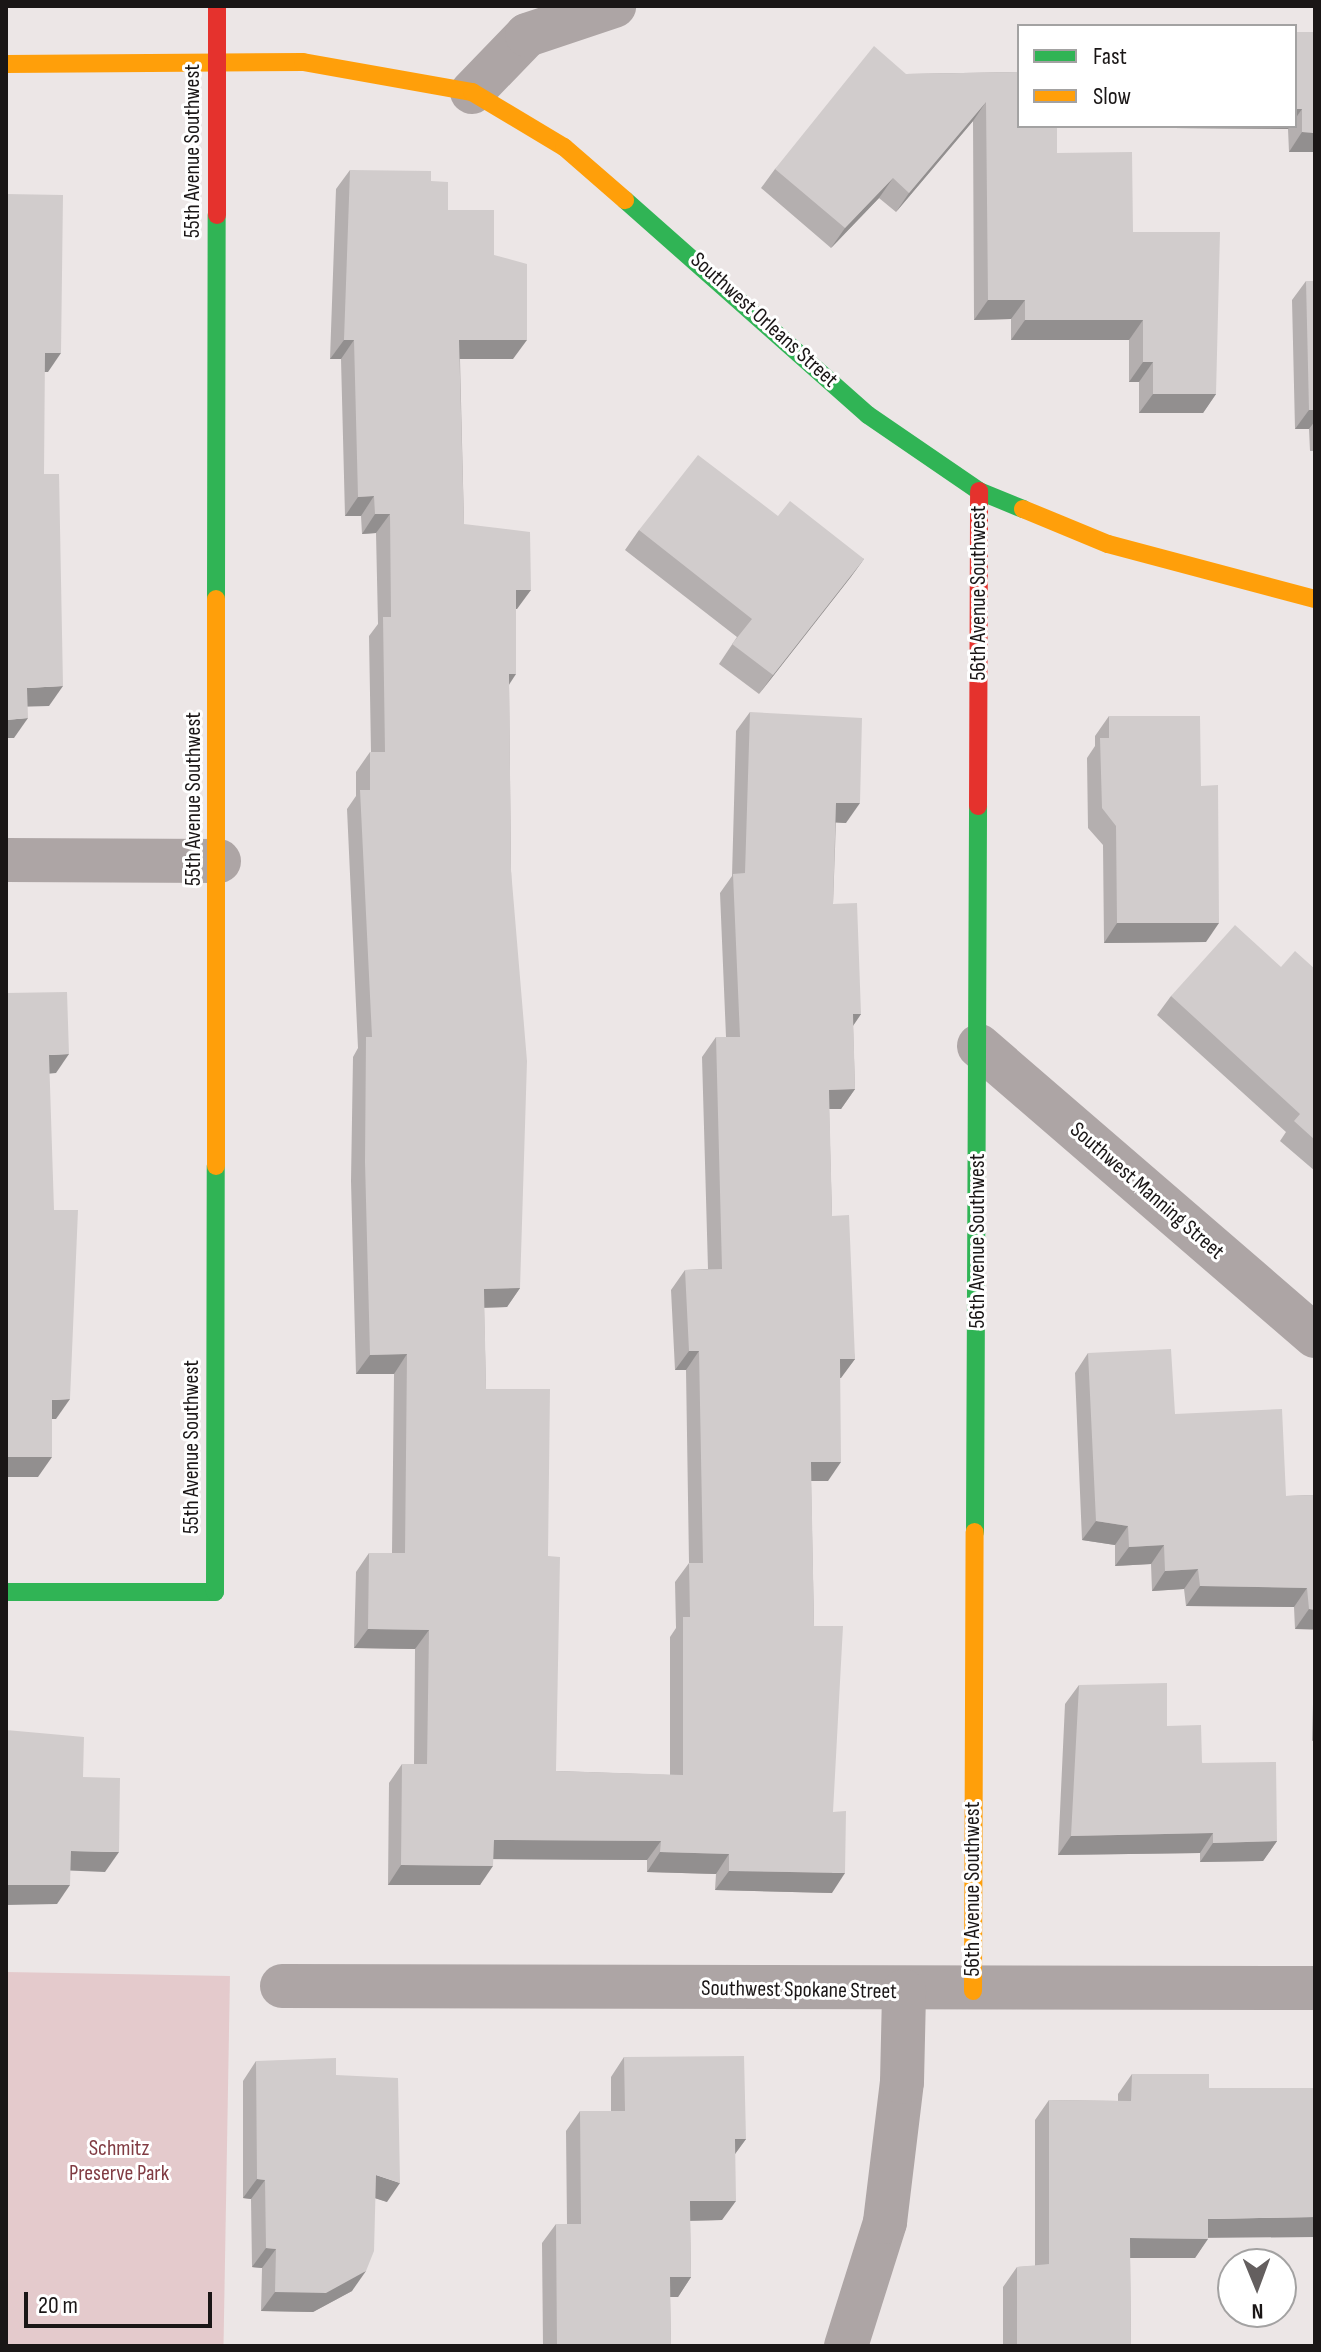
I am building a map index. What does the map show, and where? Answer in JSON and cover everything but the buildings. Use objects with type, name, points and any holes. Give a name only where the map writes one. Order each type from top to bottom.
[{"type":"street","name":"55th Avenue Southwest","points":[[6,1592],[215,1592],[219,861],[217,6]]},
{"type":"street","points":[[472,92],[527,35],[614,6]]},
{"type":"street","name":"Southwest Orleans Street","points":[[6,64],[217,62],[326,65],[472,92],[564,147],[868,415],[979,491],[1108,544],[1315,599]]},
{"type":"street","name":"56th Avenue Southwest","points":[[973,1991],[979,491]]},
{"type":"street","points":[[6,860],[219,861]]},
{"type":"street","name":"Southwest Manning Street","points":[[979,1046],[1315,1336]]},
{"type":"street","name":"Southwest Spokane Street","points":[[282,1986],[904,1991],[1315,1988]]},
{"type":"street","points":[[846,2346],[885,2222],[902,2082],[904,1991]]},
{"type":"green space","name":"Schmitz Preserve Park","points":[[6,1972],[230,1976],[224,2346],[6,2346]]},
{"type":"traffic: fast","points":[[625,200],[868,415],[979,491],[1023,509]]},
{"type":"traffic: fast","points":[[216,599],[217,215]]},
{"type":"traffic: fast","points":[[975,1532],[978,806]]},
{"type":"traffic: fast","points":[[6,1592],[215,1592],[216,1166]]},
{"type":"traffic: slow","points":[[6,64],[303,62],[472,92],[564,147],[625,200]]},
{"type":"traffic: slow","points":[[1023,509],[1108,544],[1315,599]]},
{"type":"traffic: slow","points":[[216,599],[216,1166]]},
{"type":"traffic: slow","points":[[973,1991],[975,1532]]},
{"type":"traffic: jam","points":[[217,6],[217,215]]},
{"type":"traffic: jam","points":[[978,806],[979,491]]}]
